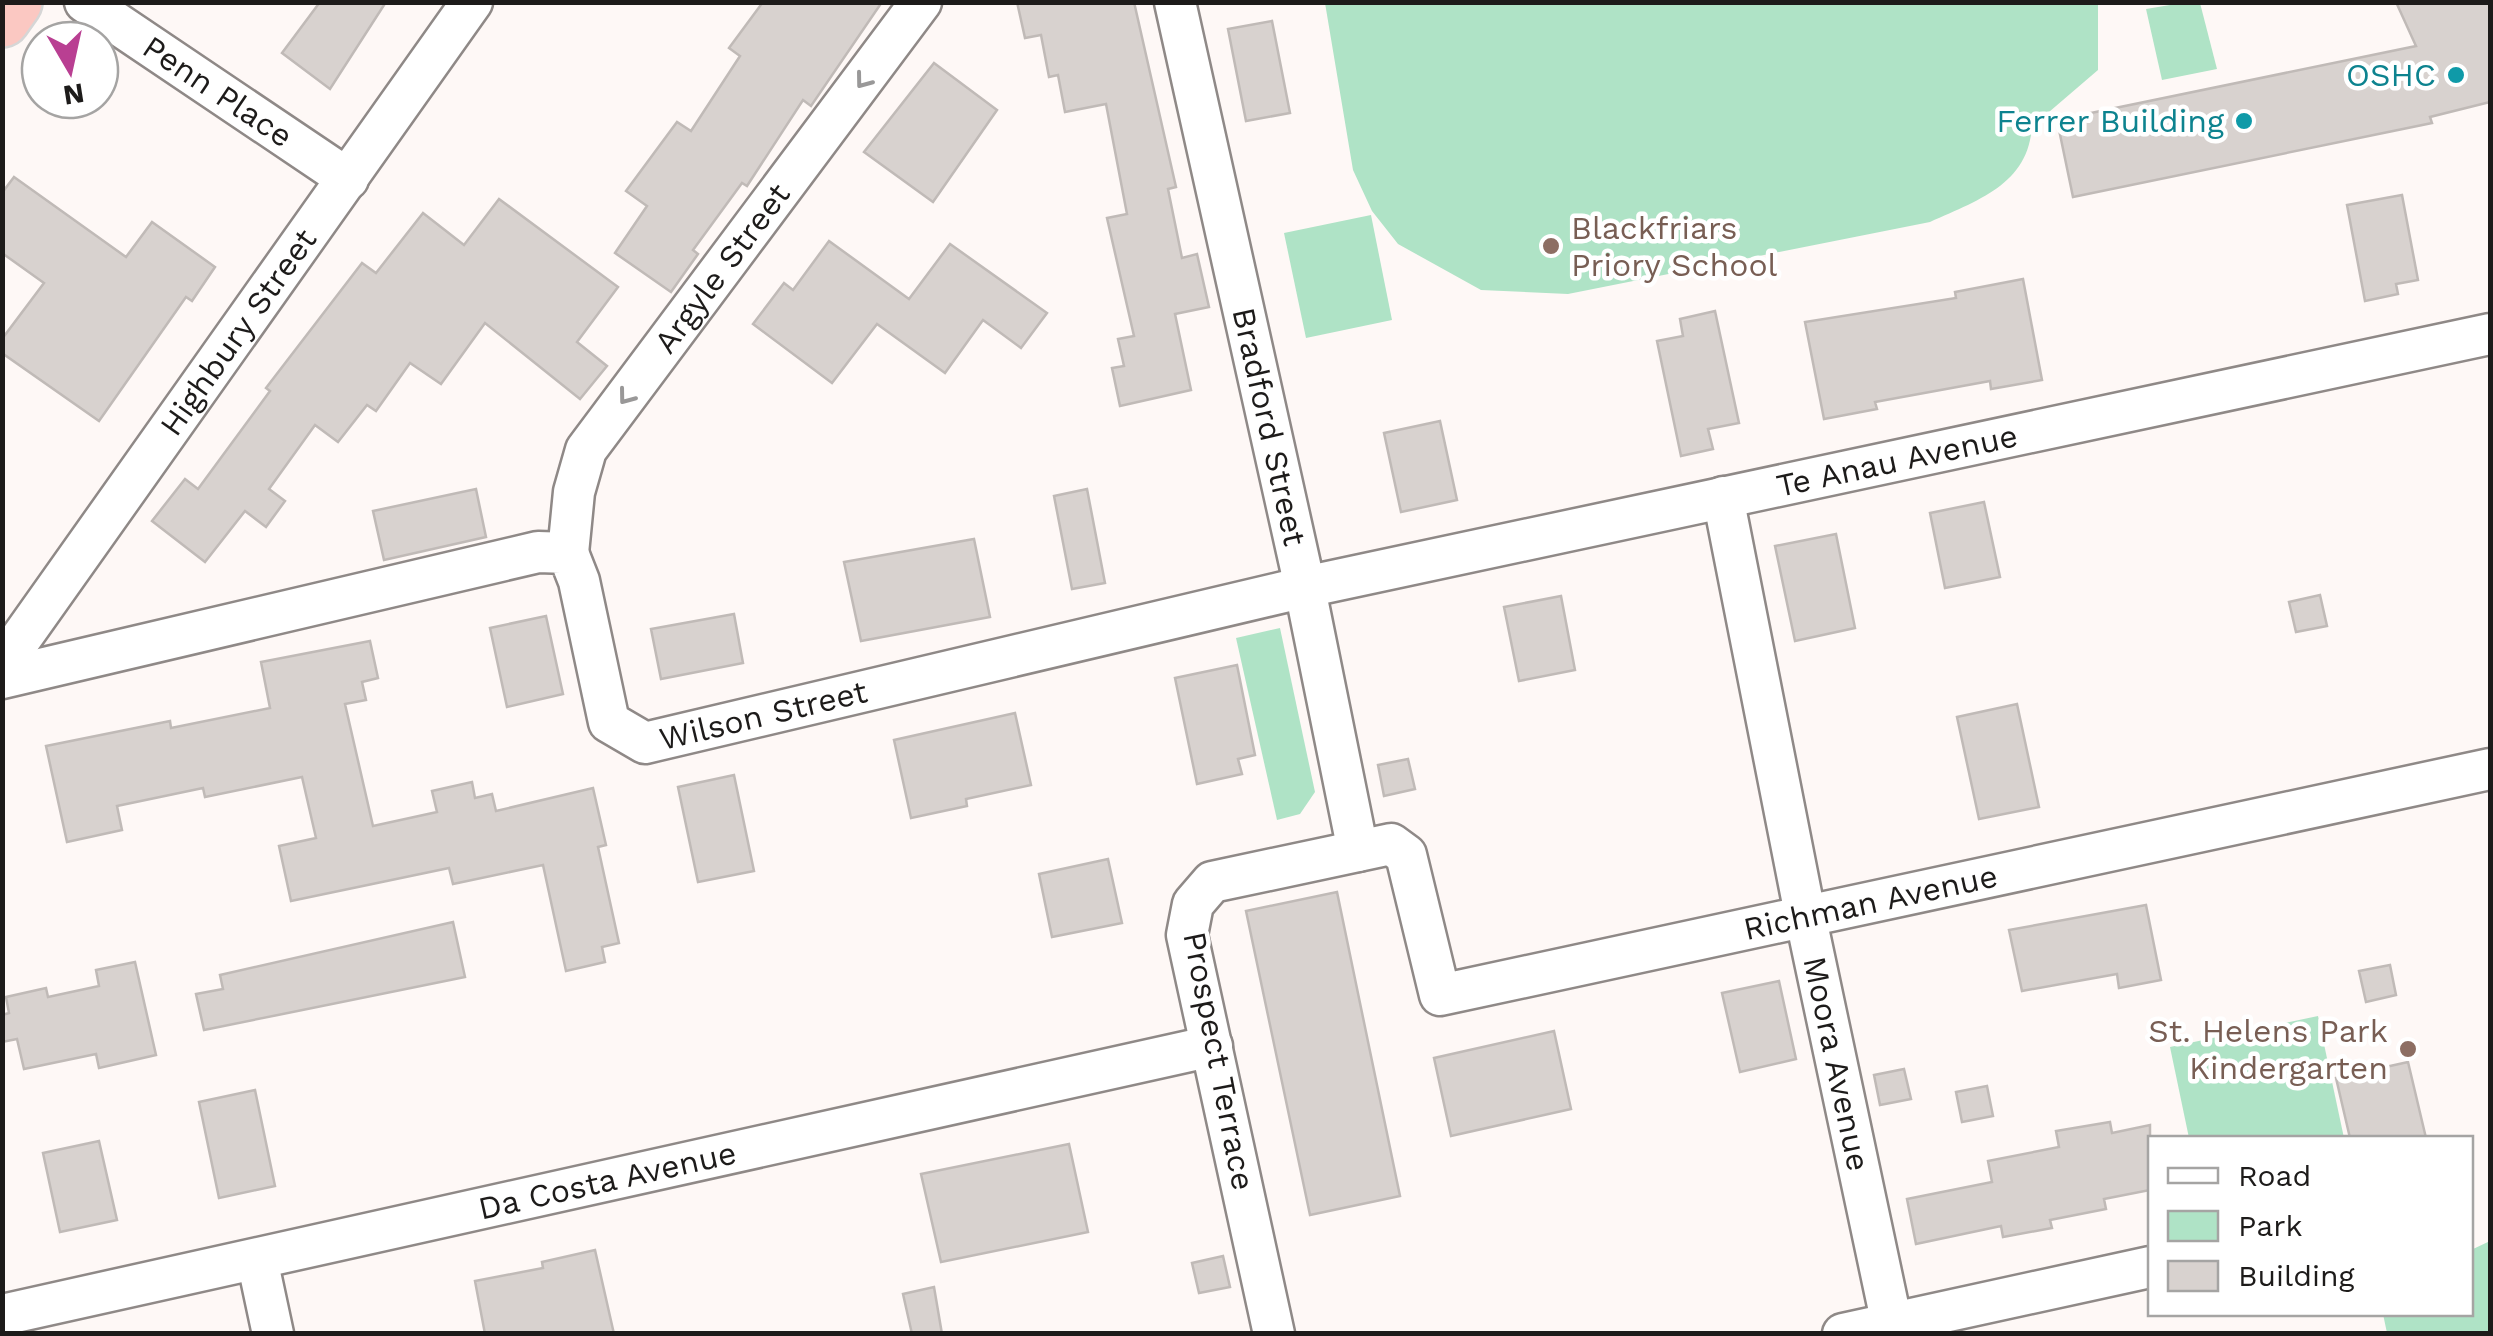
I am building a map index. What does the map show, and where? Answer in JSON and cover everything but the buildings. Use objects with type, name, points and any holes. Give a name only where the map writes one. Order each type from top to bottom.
[{"type":"highway","points":[[2,19],[14,2]]},
{"type":"street","name":"Penn Place","points":[[85,2],[348,179]]},
{"type":"street","name":"Highbury Street","points":[[2,665],[472,2]]},
{"type":"street","name":"Argyle Street","points":[[568,554],[574,492],[586,450],[921,2]]},
{"type":"street","name":"Bradford Street","points":[[1175,2],[1305,587],[1358,851]]},
{"type":"street","name":"Te Anau Avenue","points":[[1305,587],[2490,334]]},
{"type":"street","name":"Moora Avenue","points":[[1724,497],[1806,919],[1893,1328]]},
{"type":"street","points":[[2,678],[538,552],[568,554]]},
{"type":"street","name":"Wilson Street","points":[[568,554],[579,581],[609,722],[645,742],[1305,587]]},
{"type":"street","name":"Richman Avenue","points":[[1358,851],[1390,844],[1406,855],[1440,995],[2490,769]]},
{"type":"street","name":"Prospect Terrace","points":[[1274,1334],[1188,935],[1193,904],[1212,882],[1358,851]]},
{"type":"street","name":"Da Costa Avenue","points":[[2,1314],[1212,1046]]},
{"type":"street","points":[[257,1259],[273,1334]]},
{"type":"street","points":[[1843,1334],[1893,1328],[2148,1267]]},
{"type":"green space","points":[[2098,2],[2098,70],[2049,112],[2032,114],[2025,156],[2015,171],[1987,195],[1930,222],[1568,294],[1481,290],[1398,244],[1372,211],[1353,170],[1325,3]]},
{"type":"green space","points":[[2200,3],[2217,69],[2162,80],[2146,9]]},
{"type":"green space","points":[[1371,215],[1392,320],[1306,338],[1284,233]]},
{"type":"green space","points":[[1280,628],[1315,792],[1300,814],[1277,820],[1236,638]]},
{"type":"green space","points":[[2318,1016],[2344,1136],[2189,1136],[2170,1047]]},
{"type":"green space","points":[[2490,1241],[2490,1333],[2387,1333],[2383,1316],[2473,1316],[2473,1249]]},
{"type":"place","name":"OSHC","points":[[2456,75]]},
{"type":"place","name":"Ferrer Building","points":[[2244,121]]},
{"type":"place","name":"Blackfriars Priory School","points":[[1551,246]]},
{"type":"place","name":"St. Helens Park Kindergarten","points":[[2408,1049]]}]
